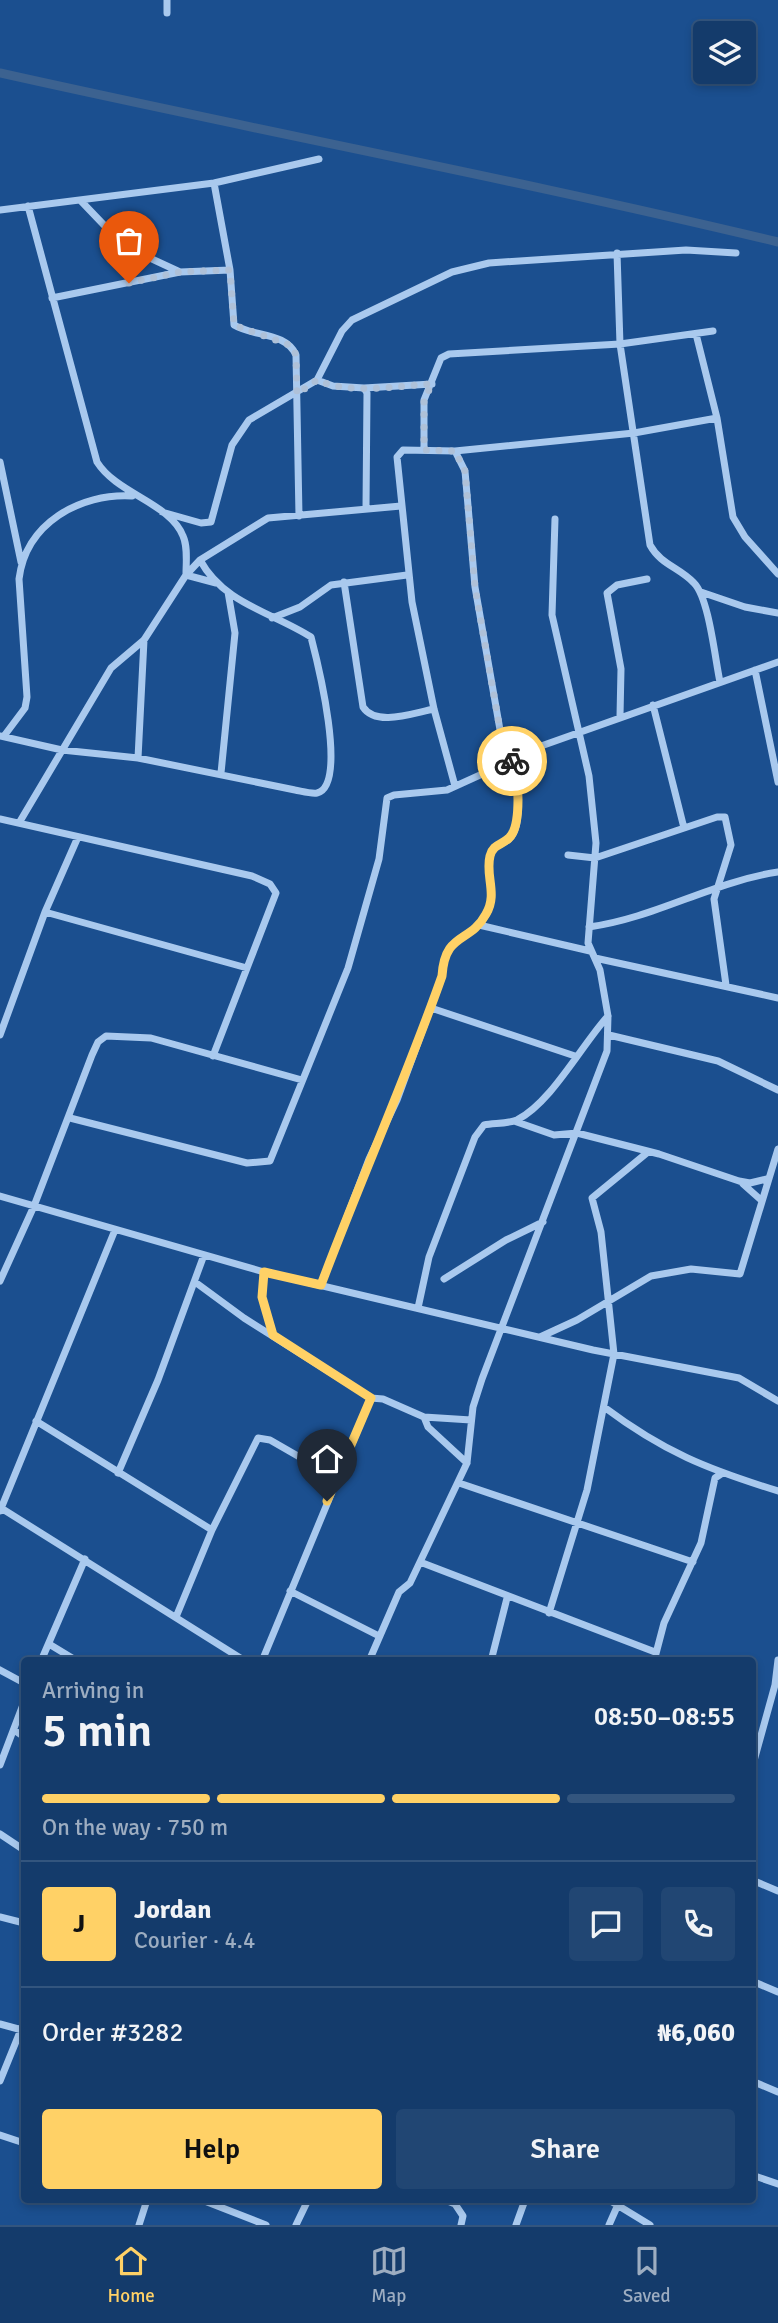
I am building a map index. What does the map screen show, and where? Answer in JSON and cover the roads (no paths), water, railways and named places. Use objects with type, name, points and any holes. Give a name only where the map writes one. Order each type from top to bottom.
[{"type":"street","points":[[167,0],[167,13]]},
{"type":"street","points":[[0,210],[214,183],[318,159]]},
{"type":"street","points":[[214,183],[230,270],[234,325],[292,346],[296,355],[299,516]]},
{"type":"street","points":[[81,201],[124,246],[180,272]]},
{"type":"street","points":[[28,206],[97,462],[116,483],[134,496],[162,512],[201,523],[212,522],[232,445],[248,420],[317,380],[342,331],[352,320],[452,272],[489,263],[686,250],[736,253]]},
{"type":"street","points":[[617,253],[620,344],[650,545],[662,562],[690,579],[701,592],[720,682]]},
{"type":"street","points":[[52,298],[180,272],[230,270]]},
{"type":"street","points":[[424,450],[424,400],[441,358],[449,354],[620,344],[713,331]]},
{"type":"street","points":[[696,334],[717,418],[737,526],[778,574]]},
{"type":"street","points":[[317,380],[333,386],[365,388],[432,384]]},
{"type":"street","points":[[365,388],[366,508]]},
{"type":"street","points":[[455,786],[434,709],[407,575],[398,453],[455,451],[634,433],[717,418]]},
{"type":"street","points":[[321,1285],[369,1160],[397,1100],[442,976],[444,955],[464,934],[479,925],[488,912],[493,891],[490,855],[495,846],[509,840],[515,829],[518,797],[475,587],[465,471],[455,451]]},
{"type":"street","points":[[0,462],[21,562],[19,598],[27,697],[25,708],[2,736],[62,750],[138,758],[317,793],[331,779],[333,760],[322,677],[311,637],[228,592],[200,560]]},
{"type":"street","points":[[21,562],[32,538],[57,516],[77,504],[115,495],[134,496]]},
{"type":"street","points":[[19,823],[111,668],[144,640],[186,575],[200,560],[268,518],[401,506]]},
{"type":"street","points":[[0,513],[9,511]]},
{"type":"street","points":[[162,512],[184,536],[186,575]]},
{"type":"street","points":[[371,1657],[399,1592],[410,1583],[433,1528],[443,1516],[467,1463],[471,1420],[482,1379],[607,1051],[608,1016],[600,970],[592,955],[589,927],[595,858],[589,776],[552,615],[555,519]]},
{"type":"street","points":[[186,575],[218,583]]},
{"type":"street","points":[[272,618],[300,607],[331,585],[407,575]]},
{"type":"street","points":[[620,716],[621,669],[607,593],[617,585],[647,579]]},
{"type":"street","points":[[344,582],[363,707],[368,715],[378,718],[434,709]]},
{"type":"street","points":[[221,773],[235,632],[228,592]]},
{"type":"street","points":[[701,592],[745,607],[778,613]]},
{"type":"street","points":[[138,758],[144,640]]},
{"type":"street","points":[[70,1118],[260,1164],[270,1161],[348,968],[379,859],[387,798],[394,794],[447,790],[510,762],[527,751],[778,662]]},
{"type":"street","points":[[755,670],[778,782]]},
{"type":"street","points":[[653,705],[684,828]]},
{"type":"street","points":[[568,855],[595,858],[717,817],[725,817],[731,845],[714,899],[726,985]]},
{"type":"street","points":[[0,819],[253,876],[270,884],[275,893],[213,1056]]},
{"type":"street","points":[[0,1035],[45,912],[78,837]]},
{"type":"street","points":[[589,927],[623,923],[718,886],[778,872]]},
{"type":"street","points":[[45,912],[247,968]]},
{"type":"street","points":[[479,925],[592,955],[778,998]]},
{"type":"street","points":[[431,1008],[575,1056]]},
{"type":"street","points":[[418,1308],[429,1258],[475,1137],[484,1125],[514,1121],[531,1111],[552,1089],[608,1016]]},
{"type":"street","points":[[609,1035],[718,1061],[778,1090]]},
{"type":"street","points":[[0,1281],[70,1118],[92,1055],[98,1042],[106,1036],[151,1038],[302,1080]]},
{"type":"street","points":[[514,1121],[554,1135],[577,1133],[739,1181],[750,1183],[767,1179]]},
{"type":"street","points":[[540,1337],[652,1276],[691,1269],[740,1274],[778,1149]]},
{"type":"street","points":[[549,1613],[587,1490],[614,1354],[606,1301],[603,1245],[592,1198],[648,1152]]},
{"type":"street","points":[[739,1181],[761,1200]]},
{"type":"street","points":[[0,1196],[264,1272],[418,1308],[465,1322],[739,1378],[778,1401]]},
{"type":"street","points":[[444,1279],[506,1240],[543,1221]]},
{"type":"street","points":[[115,1230],[1,1509],[239,1657]]},
{"type":"street","points":[[118,1473],[204,1255]]},
{"type":"street","points":[[264,1272],[262,1297],[273,1335]]},
{"type":"street","points":[[195,1282],[371,1398],[383,1399],[424,1417],[471,1420]]},
{"type":"street","points":[[264,1657],[371,1398]]},
{"type":"street","points":[[604,1407],[667,1450],[721,1474],[778,1491]]},
{"type":"street","points":[[424,1417],[428,1427],[467,1463]]},
{"type":"street","points":[[36,1422],[212,1530]]},
{"type":"street","points":[[176,1617],[212,1530],[258,1438],[270,1440],[337,1478]]},
{"type":"street","points":[[654,1657],[664,1623],[701,1543],[715,1478],[721,1474]]},
{"type":"street","points":[[459,1483],[694,1562]]},
{"type":"street","points":[[43,1657],[85,1559]]},
{"type":"street","points":[[420,1562],[507,1598],[655,1651]]},
{"type":"street","points":[[290,1591],[379,1636]]},
{"type":"street","points":[[492,1657],[507,1598]]},
{"type":"street","points":[[49,1644],[70,1657]]},
{"type":"street","points":[[756,1751],[778,1660]]},
{"type":"street","points":[[0,1670],[21,1682]]},
{"type":"street","points":[[0,1765],[21,1710]]},
{"type":"street","points":[[13,1730],[21,1735]]},
{"type":"street","points":[[0,1835],[21,1848]]},
{"type":"street","points":[[756,1882],[778,1891]]},
{"type":"street","points":[[0,1917],[21,1922]]},
{"type":"street","points":[[756,1983],[778,1992]]},
{"type":"street","points":[[0,2024],[21,2026]]},
{"type":"street","points":[[0,2081],[21,2031]]},
{"type":"street","points":[[756,2083],[778,2092]]},
{"type":"street","points":[[0,2135],[21,2142]]},
{"type":"street","points":[[756,2176],[778,2183]]},
{"type":"street","points":[[139,2225],[146,2203]]},
{"type":"street","points":[[210,2203],[266,2225]]},
{"type":"street","points":[[296,2225],[306,2203]]},
{"type":"street","points":[[452,2203],[463,2216],[461,2225]]},
{"type":"street","points":[[516,2225],[524,2203]]},
{"type":"street","points":[[609,2225],[618,2203]]},
{"type":"street","points":[[619,2203],[650,2225]]},
{"type":"waterway","points":[[0,73],[778,242]]}]
